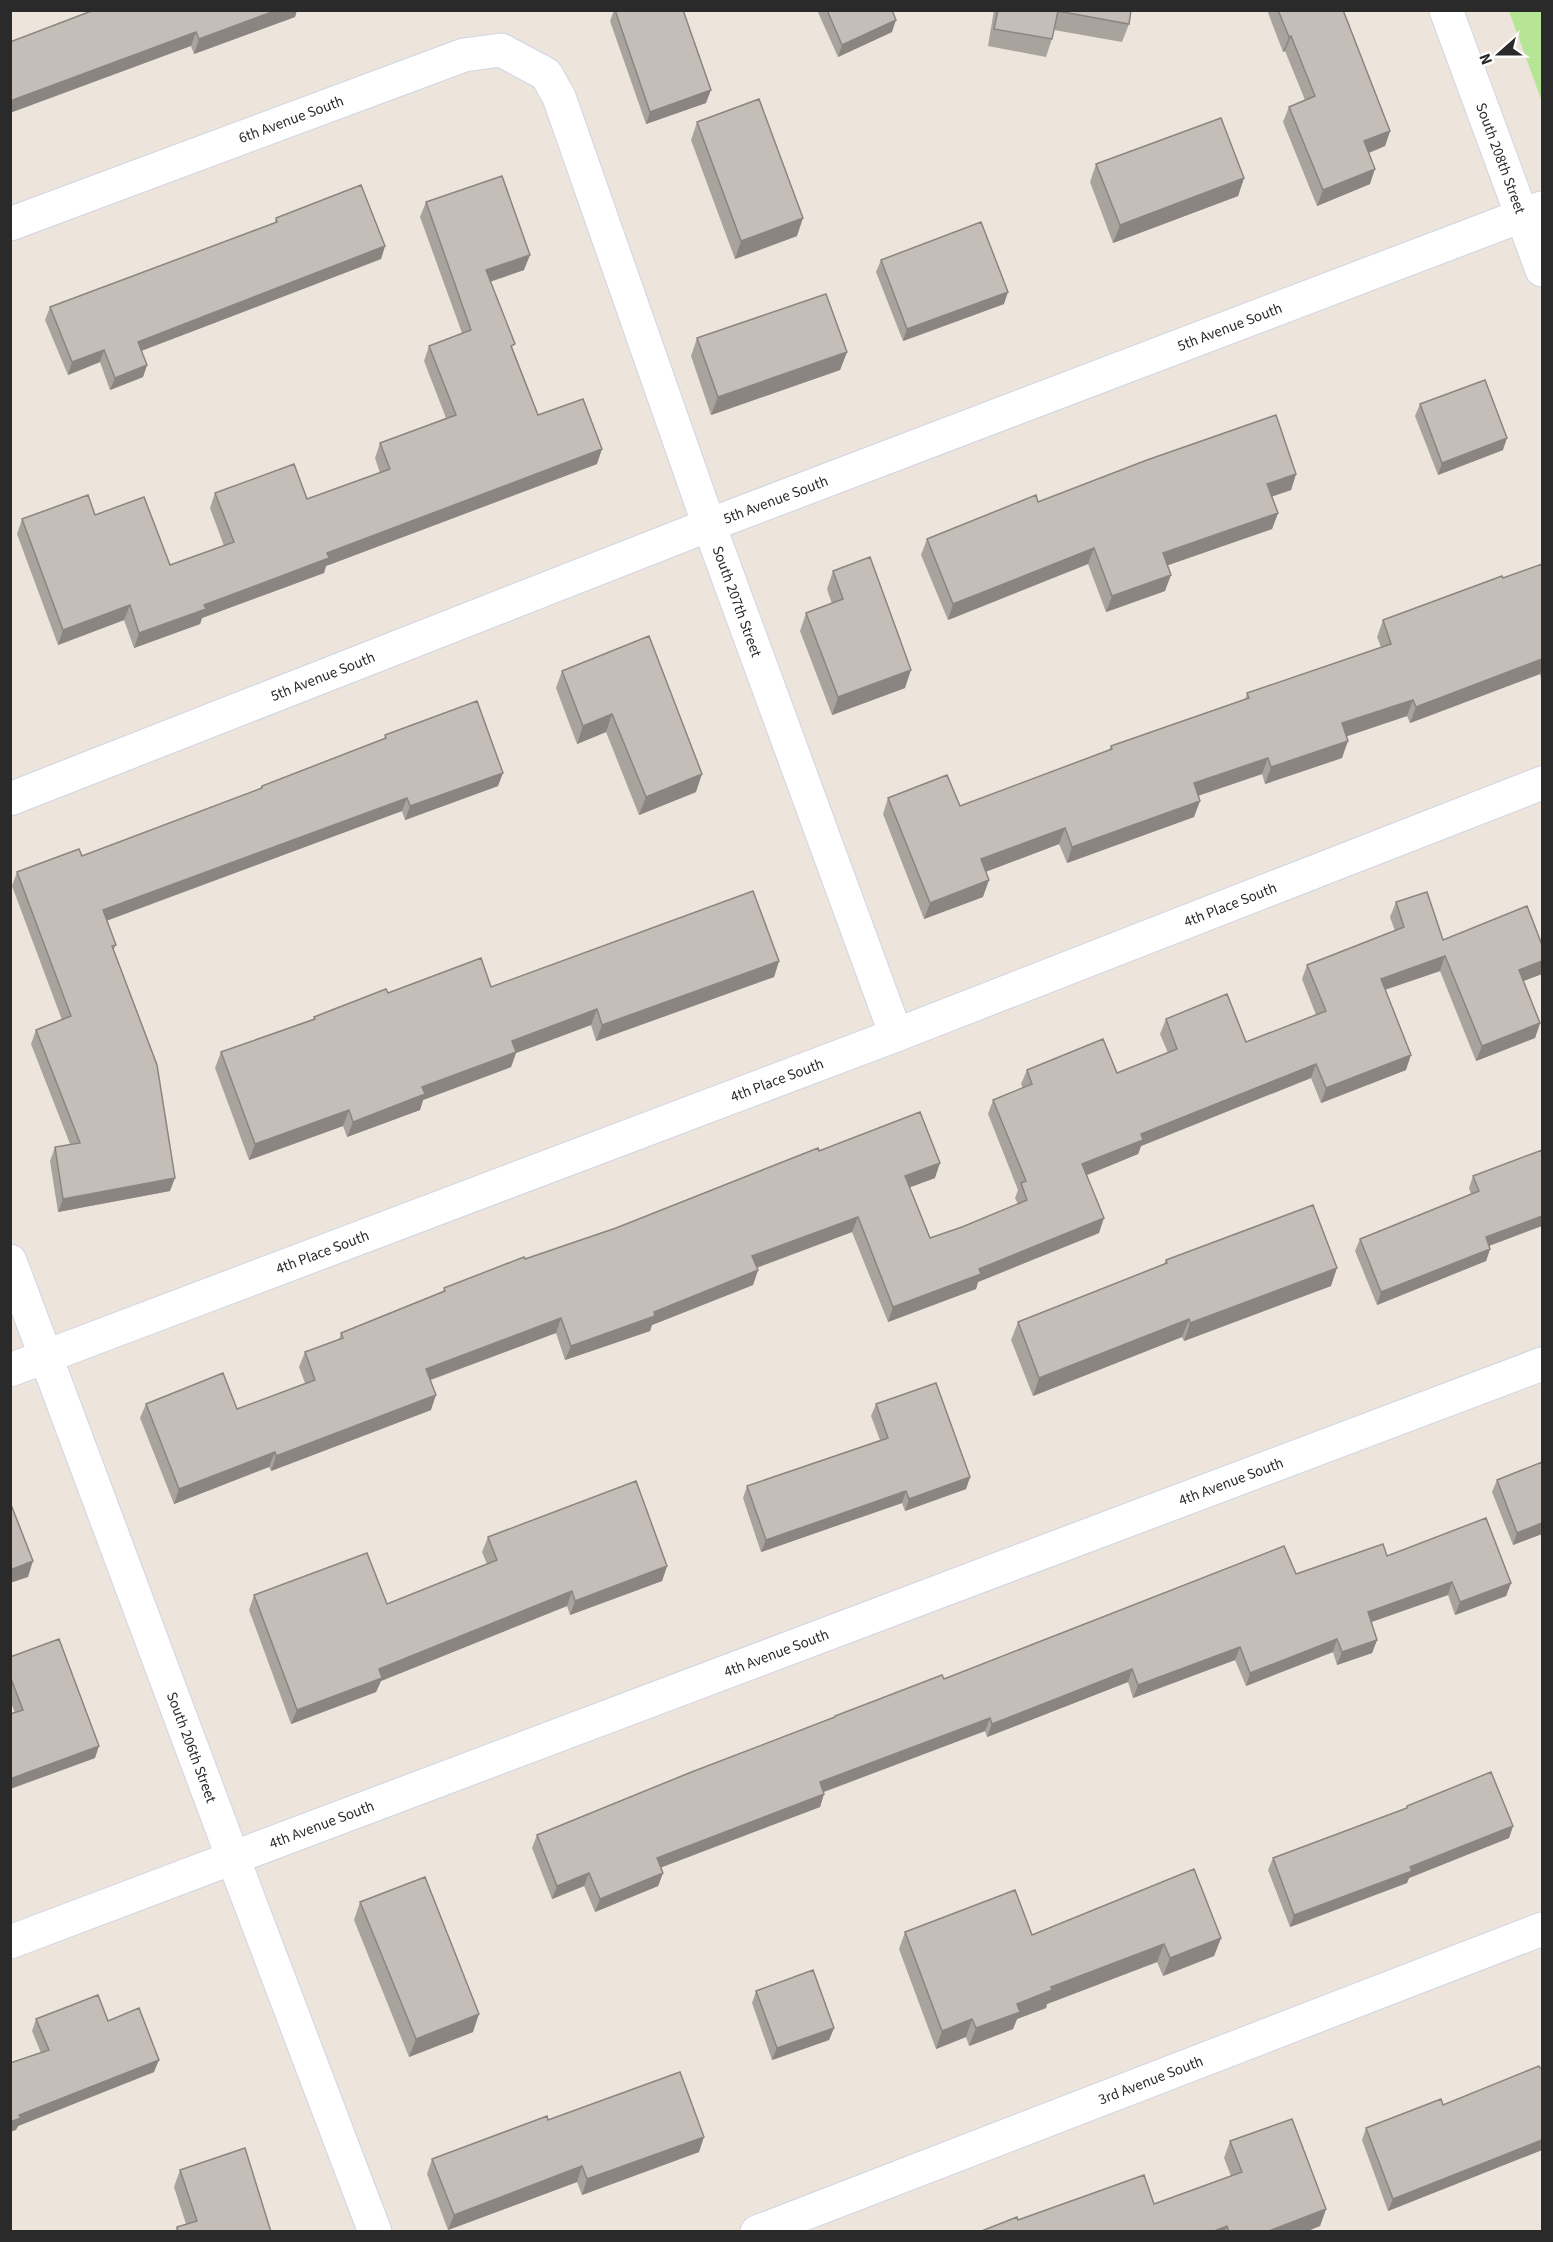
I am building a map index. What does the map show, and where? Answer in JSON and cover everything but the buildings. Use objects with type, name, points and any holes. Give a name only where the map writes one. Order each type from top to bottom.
[{"type":"street","name":"South 208th Street","points":[[1446,10],[1532,212],[1542,270]]},
{"type":"street","name":"6th Avenue South","points":[[10,224],[464,56],[501,50],[546,74],[559,97]]},
{"type":"street","name":"South 207th Street","points":[[559,97],[709,525],[896,1035]]},
{"type":"street","name":"5th Avenue South","points":[[10,799],[709,525],[1532,212]]},
{"type":"street","name":"4th Place South","points":[[10,1370],[896,1035],[1542,783]]},
{"type":"street","name":"South 206th Street","points":[[10,1261],[375,2232]]},
{"type":"street","name":"4th Avenue South","points":[[10,1942],[1542,1364]]},
{"type":"street","name":"3rd Avenue South","points":[[758,2232],[1542,1929]]},
{"type":"green space","points":[[1509,11],[1542,11],[1542,102]]}]
